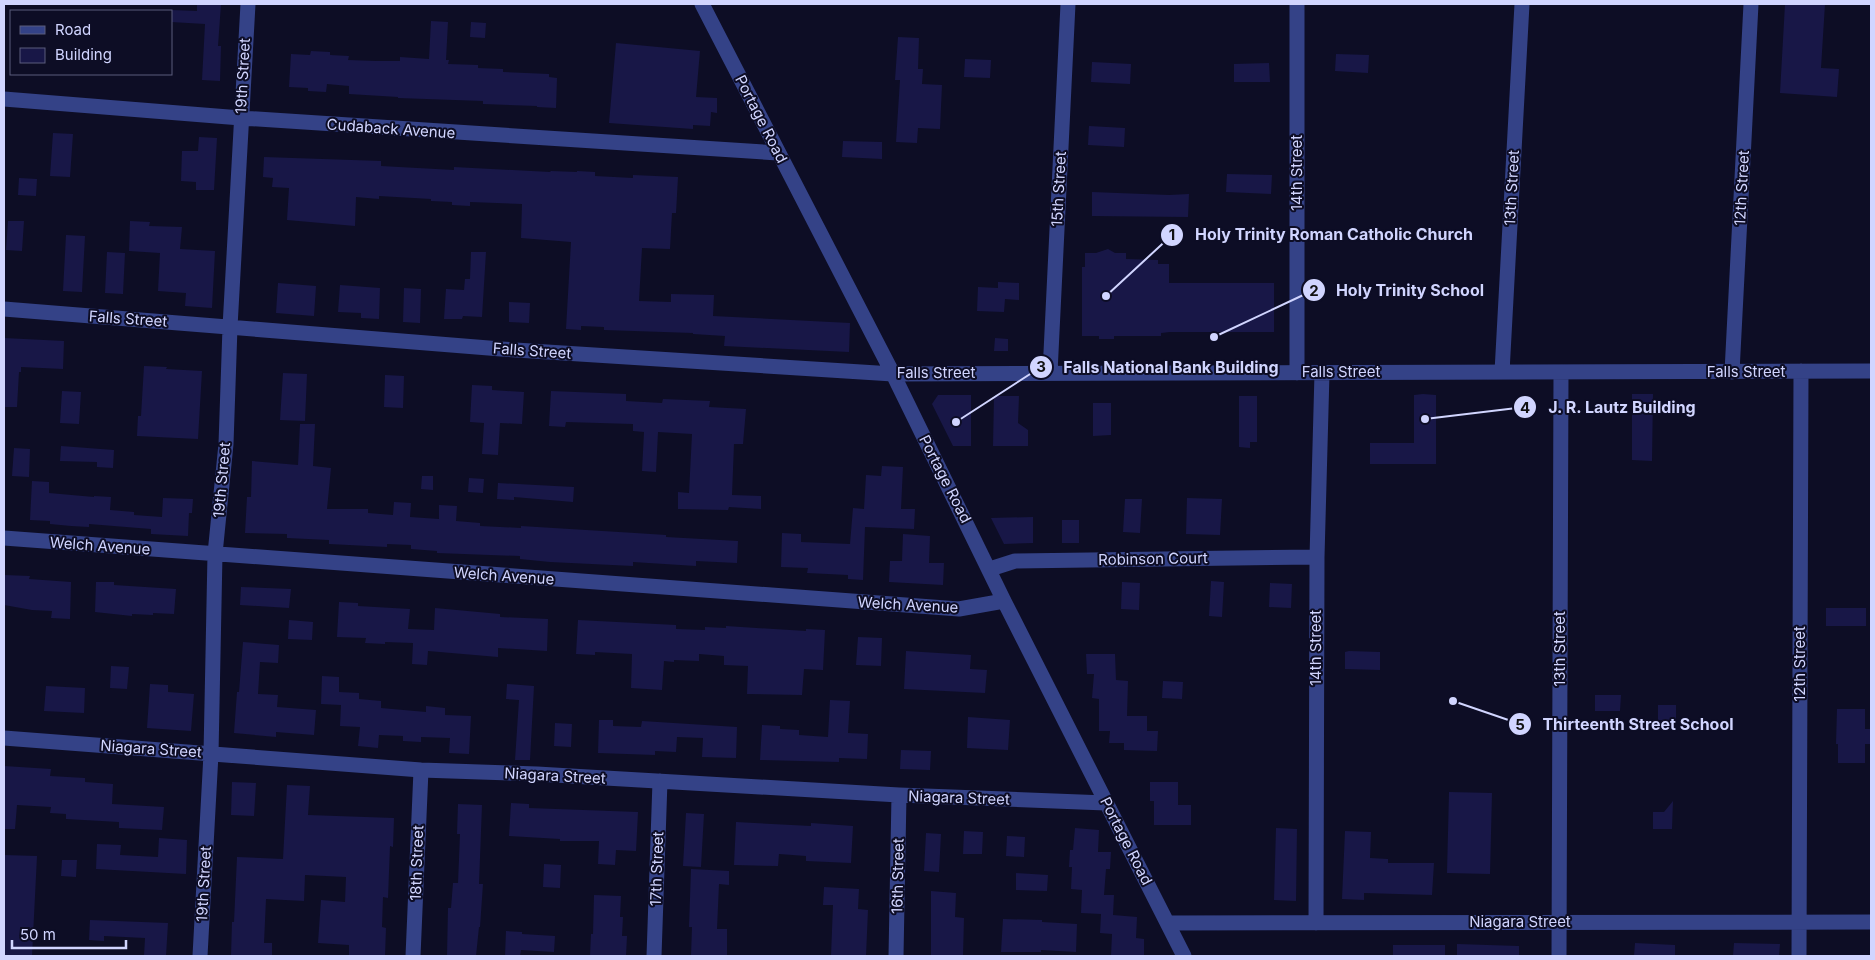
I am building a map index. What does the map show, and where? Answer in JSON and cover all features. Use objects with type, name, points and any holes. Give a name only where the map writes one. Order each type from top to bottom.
[{"type":"street","name":"19th Street","points":[[200,956],[210,754],[215,554],[226,444],[230,326],[248,4]]},
{"type":"street","name":"Portage Road","points":[[702,4],[892,374],[1184,956]]},
{"type":"street","name":"15th Street","points":[[1050,373],[1068,4]]},
{"type":"street","name":"14th Street","points":[[1296,4],[1297,372]]},
{"type":"street","name":"13th Street","points":[[1502,372],[1522,4]]},
{"type":"street","name":"12th Street","points":[[1732,372],[1751,4]]},
{"type":"street","name":"Cudaback Avenue","points":[[4,99],[241,118],[778,153]]},
{"type":"street","name":"Falls Street","points":[[4,309],[501,349],[892,374],[1871,371]]},
{"type":"street","name":"12th Street","points":[[1799,956],[1801,371]]},
{"type":"street","name":"13th Street","points":[[1558,956],[1561,372]]},
{"type":"street","name":"14th Street","points":[[1316,923],[1317,557],[1322,373]]},
{"type":"street","name":"Welch Avenue","points":[[4,538],[959,609],[1004,600]]},
{"type":"street","name":"Robinson Court","points":[[990,569],[1015,561],[1317,557]]},
{"type":"street","name":"Niagara Street","points":[[4,738],[421,770],[899,795],[1106,803]]},
{"type":"street","name":"18th Street","points":[[413,956],[421,770]]},
{"type":"street","name":"17th Street","points":[[654,956],[660,781]]},
{"type":"street","name":"16th Street","points":[[896,956],[899,795]]},
{"type":"street","name":"Niagara Street","points":[[1168,923],[1871,922]]},
{"type":"building","points":[[197,4],[221,4],[218,46],[221,46],[220,81],[202,80],[205,24],[172,22],[172,10],[197,11]]},
{"type":"building","points":[[1785,4],[1825,4],[1821,68],[1839,69],[1837,97],[1780,93]]},
{"type":"building","points":[[431,21],[448,22],[446,60],[449,60],[448,64],[478,65],[478,68],[503,69],[503,72],[549,74],[549,77],[557,78],[556,108],[483,104],[483,101],[349,94],[349,86],[327,84],[326,92],[308,91],[308,88],[289,87],[291,54],[310,55],[311,51],[330,52],[330,55],[349,56],[348,60],[400,61],[400,57],[429,59]]},
{"type":"building","points":[[471,22],[486,23],[485,38],[470,37]]},
{"type":"building","points":[[898,37],[919,38],[918,69],[923,69],[922,84],[942,85],[940,129],[918,128],[917,143],[896,142],[900,80],[895,80]]},
{"type":"building","points":[[616,43],[700,51],[696,97],[717,98],[717,113],[711,112],[710,126],[693,125],[693,129],[609,123]]},
{"type":"building","points":[[1336,54],[1369,55],[1368,73],[1335,71]]},
{"type":"building","points":[[965,59],[991,60],[990,78],[964,77]]},
{"type":"building","points":[[1092,62],[1131,64],[1130,84],[1091,82]]},
{"type":"building","points":[[1269,63],[1270,82],[1234,82],[1234,64]]},
{"type":"building","points":[[1089,126],[1125,128],[1124,147],[1088,145]]},
{"type":"building","points":[[53,133],[73,134],[70,177],[50,176]]},
{"type":"building","points":[[199,137],[217,138],[214,190],[196,190],[196,182],[181,181],[182,151],[198,151]]},
{"type":"building","points":[[843,141],[882,142],[882,159],[842,157]]},
{"type":"building","points":[[264,157],[381,161],[381,166],[454,170],[454,167],[550,172],[595,172],[595,176],[633,178],[633,175],[678,177],[676,213],[672,213],[670,249],[642,248],[639,301],[671,302],[671,294],[714,295],[713,316],[850,323],[849,352],[724,346],[725,336],[693,333],[604,330],[604,327],[581,326],[581,330],[566,329],[571,242],[521,238],[522,204],[470,202],[470,206],[452,205],[452,202],[431,201],[431,199],[379,196],[379,199],[356,197],[355,226],[287,220],[289,188],[272,187],[273,178],[263,177]]},
{"type":"building","points":[[1227,174],[1272,175],[1271,194],[1226,192]]},
{"type":"building","points":[[19,178],[37,179],[36,196],[18,195]]},
{"type":"building","points":[[1092,192],[1189,194],[1188,217],[1092,216]]},
{"type":"building","points":[[8,221],[24,221],[22,251],[6,250]]},
{"type":"building","points":[[130,221],[150,222],[149,226],[182,227],[180,249],[215,251],[212,308],[185,306],[186,293],[158,291],[160,253],[129,251]]},
{"type":"building","points":[[66,235],[85,236],[82,292],[63,291]]},
{"type":"building","points":[[1108,249],[1115,253],[1126,253],[1126,259],[1158,260],[1158,264],[1169,264],[1169,283],[1274,283],[1274,332],[1170,332],[1161,333],[1161,336],[1114,336],[1114,339],[1099,339],[1099,336],[1082,336],[1082,267],[1085,267],[1085,253],[1096,253]]},
{"type":"building","points":[[107,252],[125,253],[123,294],[105,293]]},
{"type":"building","points":[[471,252],[486,252],[482,317],[463,316],[462,319],[444,319],[446,289],[464,290],[465,279],[470,279]]},
{"type":"building","points":[[998,282],[1019,283],[1019,300],[1005,299],[1004,312],[977,311],[978,287],[998,288]]},
{"type":"building","points":[[278,283],[316,286],[314,316],[276,313]]},
{"type":"building","points":[[340,285],[380,288],[379,319],[361,318],[361,313],[338,312]]},
{"type":"building","points":[[404,288],[421,289],[420,323],[403,322]]},
{"type":"building","points":[[509,302],[530,303],[529,323],[509,322]]},
{"type":"building","points":[[4,338],[64,341],[63,369],[21,367],[17,407],[4,407]]},
{"type":"building","points":[[995,338],[1008,339],[1008,351],[994,351]]},
{"type":"building","points":[[144,366],[202,371],[198,439],[137,436],[138,416],[141,416]]},
{"type":"building","points":[[283,373],[307,374],[305,421],[280,420]]},
{"type":"building","points":[[385,375],[404,376],[403,408],[384,407]]},
{"type":"building","points":[[472,385],[492,386],[492,390],[524,392],[522,424],[500,423],[498,455],[482,454],[484,423],[470,422]]},
{"type":"building","points":[[62,391],[81,392],[79,424],[60,423]]},
{"type":"building","points":[[551,391],[626,394],[626,401],[662,403],[663,399],[710,401],[709,407],[746,409],[743,444],[734,444],[732,495],[761,496],[761,509],[729,507],[728,510],[678,509],[678,492],[689,493],[692,434],[658,432],[656,472],[642,471],[644,432],[633,431],[633,424],[566,422],[565,427],[549,426]]},
{"type":"building","points":[[1632,394],[1653,394],[1652,461],[1632,460]]},
{"type":"building","points":[[938,395],[971,395],[971,446],[953,446],[932,404]]},
{"type":"building","points":[[1414,395],[1436,395],[1436,464],[1370,464],[1370,443],[1414,443]]},
{"type":"building","points":[[994,396],[1019,396],[1018,423],[1028,430],[1028,446],[993,446]]},
{"type":"building","points":[[1239,396],[1257,396],[1257,442],[1250,442],[1250,448],[1239,447]]},
{"type":"building","points":[[1093,403],[1111,403],[1111,435],[1093,436]]},
{"type":"building","points":[[300,424],[315,424],[313,466],[331,468],[327,509],[368,509],[368,513],[393,515],[394,502],[411,503],[410,517],[439,519],[439,505],[457,506],[456,521],[480,523],[480,526],[521,528],[521,526],[738,541],[737,563],[696,561],[696,566],[633,562],[633,566],[550,562],[520,559],[520,556],[437,553],[437,551],[411,549],[411,545],[387,544],[387,547],[329,544],[329,540],[287,538],[287,534],[245,533],[247,497],[251,497],[252,461],[298,465]]},
{"type":"building","points":[[61,446],[114,450],[113,468],[97,467],[97,462],[60,461]]},
{"type":"building","points":[[14,448],[30,449],[29,477],[12,476]]},
{"type":"building","points":[[882,466],[903,467],[901,509],[915,509],[914,529],[865,527],[863,580],[848,579],[848,575],[807,573],[808,568],[781,567],[782,533],[801,534],[801,542],[850,544],[853,508],[864,509],[866,475],[881,476]]},
{"type":"building","points":[[422,476],[433,476],[433,490],[421,489]]},
{"type":"building","points":[[469,478],[484,479],[483,493],[468,492]]},
{"type":"building","points":[[32,481],[49,482],[49,493],[111,497],[110,510],[134,512],[134,515],[162,517],[163,498],[193,499],[192,513],[189,513],[188,536],[151,534],[151,529],[89,524],[89,527],[71,526],[50,524],[50,521],[30,520]]},
{"type":"building","points":[[498,483],[574,487],[573,502],[514,497],[514,500],[497,499]]},
{"type":"building","points":[[1187,498],[1222,499],[1220,535],[1186,534]]},
{"type":"building","points":[[1125,499],[1142,499],[1140,533],[1123,532]]},
{"type":"building","points":[[1033,517],[1033,543],[1004,544],[991,518]]},
{"type":"building","points":[[1062,520],[1079,520],[1079,543],[1062,543]]},
{"type":"building","points":[[903,534],[930,536],[929,563],[944,563],[943,585],[889,582],[890,561],[902,561]]},
{"type":"building","points":[[4,575],[30,576],[29,579],[71,582],[70,619],[51,618],[52,611],[4,605]]},
{"type":"building","points":[[1211,581],[1224,582],[1222,617],[1209,616]]},
{"type":"building","points":[[96,582],[114,582],[114,585],[176,589],[174,614],[132,614],[132,616],[95,612]]},
{"type":"building","points":[[1122,582],[1140,583],[1139,610],[1121,609]]},
{"type":"building","points":[[1270,583],[1292,584],[1291,608],[1269,607]]},
{"type":"building","points":[[241,587],[291,589],[289,608],[240,605]]},
{"type":"building","points":[[339,602],[358,603],[358,606],[410,609],[408,629],[434,630],[435,608],[500,614],[500,617],[548,619],[547,651],[498,648],[498,657],[428,651],[427,665],[412,664],[413,643],[365,643],[366,638],[337,637]]},
{"type":"building","points":[[1826,608],[1866,608],[1866,626],[1826,626]]},
{"type":"building","points":[[289,620],[313,622],[312,640],[288,639]]},
{"type":"building","points":[[578,620],[676,625],[676,629],[705,630],[705,627],[726,628],[726,626],[806,631],[806,629],[825,630],[823,670],[804,669],[802,695],[747,694],[748,666],[724,665],[724,656],[699,654],[699,661],[664,661],[662,690],[631,688],[632,654],[595,652],[595,655],[576,654]]},
{"type":"building","points":[[858,637],[882,638],[881,666],[856,665]]},
{"type":"building","points":[[243,642],[279,645],[278,663],[260,662],[258,694],[278,695],[277,707],[316,710],[314,735],[276,732],[276,737],[234,733]]},
{"type":"building","points":[[906,651],[971,655],[970,669],[987,670],[985,693],[904,689]]},
{"type":"building","points":[[1345,652],[1380,652],[1380,670],[1345,669]]},
{"type":"building","points":[[1086,654],[1115,654],[1116,680],[1128,681],[1127,716],[1147,716],[1147,731],[1158,731],[1157,751],[1124,750],[1124,743],[1109,743],[1110,731],[1099,731],[1099,699],[1092,698],[1094,674],[1087,674]]},
{"type":"building","points":[[111,666],[129,667],[127,689],[110,688]]},
{"type":"building","points":[[322,676],[339,677],[339,692],[359,693],[359,699],[381,701],[381,708],[426,712],[426,706],[445,708],[445,715],[471,716],[469,754],[449,753],[450,738],[421,737],[421,742],[403,741],[403,736],[379,735],[378,748],[358,746],[360,727],[340,726],[341,705],[321,704]]},
{"type":"building","points":[[1163,681],[1183,682],[1182,699],[1162,698]]},
{"type":"building","points":[[150,684],[168,685],[168,692],[194,694],[191,731],[147,728]]},
{"type":"building","points":[[507,684],[534,686],[530,760],[515,760],[519,700],[506,699]]},
{"type":"building","points":[[46,686],[85,688],[84,713],[44,711]]},
{"type":"building","points":[[1595,695],[1621,695],[1620,711],[1595,711]]},
{"type":"building","points":[[830,700],[850,701],[848,733],[868,734],[867,759],[839,758],[839,762],[760,760],[762,725],[780,726],[780,729],[799,730],[799,735],[828,737]]},
{"type":"building","points":[[1658,705],[1676,705],[1676,721],[1658,720]]},
{"type":"building","points":[[1837,709],[1865,709],[1865,729],[1871,729],[1871,744],[1865,744],[1865,763],[1838,763],[1838,744],[1836,744]]},
{"type":"building","points":[[968,717],[1010,720],[1008,750],[967,748]]},
{"type":"building","points":[[599,720],[613,720],[613,726],[641,727],[642,721],[737,727],[736,758],[702,757],[703,738],[677,737],[676,752],[655,751],[655,755],[598,753]]},
{"type":"building","points":[[555,723],[572,724],[571,747],[554,746]]},
{"type":"building","points":[[901,750],[931,751],[930,770],[900,769]]},
{"type":"building","points":[[4,766],[51,769],[50,776],[85,778],[85,782],[113,784],[112,804],[164,807],[162,830],[119,828],[119,822],[66,819],[66,814],[50,813],[51,807],[17,805],[15,829],[4,829]]},
{"type":"building","points":[[232,782],[256,783],[254,816],[231,815]]},
{"type":"building","points":[[1150,782],[1178,782],[1178,805],[1191,805],[1191,825],[1154,825],[1154,801],[1150,801]]},
{"type":"building","points":[[287,785],[310,786],[308,815],[394,818],[393,847],[390,846],[388,898],[383,897],[382,927],[386,928],[385,956],[349,956],[349,945],[318,943],[321,900],[345,902],[346,877],[305,875],[304,901],[266,899],[264,943],[272,943],[272,956],[231,956],[237,857],[283,859]]},
{"type":"building","points":[[1449,792],[1492,793],[1490,874],[1447,873]]},
{"type":"building","points":[[1673,801],[1672,829],[1653,829],[1653,812],[1664,812]]},
{"type":"building","points":[[511,803],[529,804],[529,808],[638,812],[636,851],[616,850],[615,865],[598,864],[599,841],[560,841],[560,839],[509,836]]},
{"type":"building","points":[[458,804],[482,805],[479,884],[483,884],[476,956],[447,956],[448,908],[451,908],[453,883],[458,883],[460,834],[457,834]]},
{"type":"building","points":[[686,813],[704,814],[701,867],[683,866]]},
{"type":"building","points":[[736,822],[811,826],[811,823],[853,826],[851,863],[806,861],[806,856],[779,854],[778,866],[734,865]]},
{"type":"building","points":[[1075,828],[1099,830],[1098,852],[1111,852],[1110,869],[1106,869],[1104,895],[1114,895],[1113,915],[1137,917],[1136,938],[1144,939],[1144,956],[1111,956],[1112,934],[1100,933],[1101,914],[1081,913],[1082,890],[1071,889],[1072,867],[1069,867],[1070,850],[1073,850]]},
{"type":"building","points":[[1276,828],[1297,829],[1296,901],[1274,900]]},
{"type":"building","points":[[964,831],[983,832],[982,854],[963,854]]},
{"type":"building","points":[[1345,831],[1371,832],[1370,858],[1388,859],[1388,863],[1434,863],[1432,895],[1364,893],[1364,900],[1342,899]]},
{"type":"building","points":[[926,833],[941,834],[939,872],[924,871]]},
{"type":"building","points":[[1007,836],[1025,837],[1024,857],[1006,856]]},
{"type":"building","points":[[159,838],[187,840],[186,874],[96,869],[97,844],[121,845],[120,855],[158,857]]},
{"type":"building","points":[[4,855],[37,856],[32,956],[4,956]]},
{"type":"building","points":[[62,860],[77,860],[76,877],[61,876]]},
{"type":"building","points":[[544,864],[561,865],[560,888],[543,887]]},
{"type":"building","points":[[691,869],[729,871],[729,885],[719,884],[717,929],[727,929],[727,956],[691,956],[692,927],[689,927]]},
{"type":"building","points":[[1016,873],[1048,875],[1047,891],[1016,890]]},
{"type":"building","points":[[824,887],[859,889],[858,909],[868,910],[866,956],[831,956],[833,905],[823,905]]},
{"type":"building","points":[[931,891],[956,893],[955,917],[964,918],[963,956],[931,956]]},
{"type":"building","points":[[594,895],[621,896],[620,917],[623,917],[622,936],[627,936],[626,956],[590,956],[591,934],[593,934]]},
{"type":"building","points":[[1003,919],[1042,920],[1042,922],[1077,924],[1076,952],[1041,950],[1041,952],[1001,952]]},
{"type":"building","points":[[90,920],[168,923],[166,956],[144,956],[145,938],[104,936],[104,941],[89,940]]},
{"type":"building","points":[[506,931],[555,936],[554,952],[521,950],[520,956],[505,956]]},
{"type":"building","points":[[1635,943],[1675,945],[1675,956],[1634,956]]},
{"type":"building","points":[[1734,943],[1780,944],[1779,956],[1733,956]]},
{"type":"building","points":[[1457,944],[1519,946],[1519,956],[1457,956]]},
{"type":"building","points":[[1393,945],[1445,945],[1445,956],[1393,956]]},
{"type":"place","name":"Holy Trinity Roman Catholic Church","points":[[1106,296]]},
{"type":"place","name":"Holy Trinity School","points":[[1214,337]]},
{"type":"place","name":"J. R. Lautz Building","points":[[1425,419]]},
{"type":"place","name":"Falls National Bank Building","points":[[956,422]]},
{"type":"place","name":"Thirteenth Street School","points":[[1453,701]]}]
